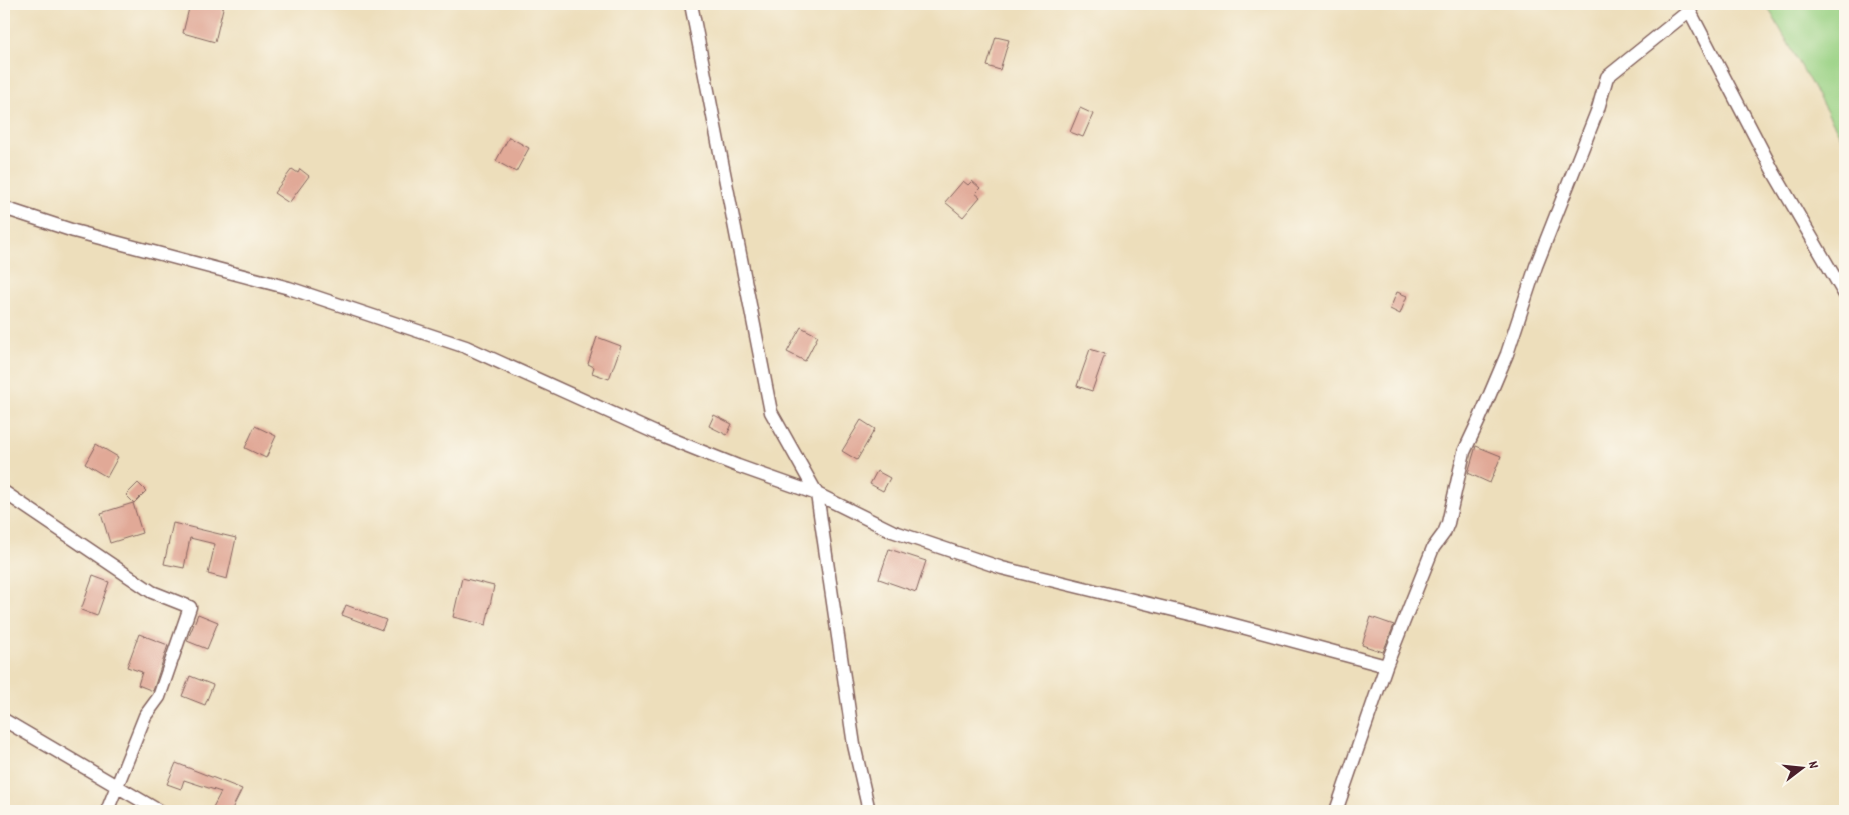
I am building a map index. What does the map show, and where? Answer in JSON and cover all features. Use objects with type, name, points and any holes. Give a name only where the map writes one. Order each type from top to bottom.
[{"type":"street","points":[[691,4],[771,412],[817,494],[854,745],[869,811]]},
{"type":"street","points":[[1336,811],[1386,666],[1433,548],[1444,533],[1448,523],[1464,452],[1507,354],[1536,266],[1598,109],[1607,77],[1688,7],[1774,173],[1845,295]]},
{"type":"street","points":[[4,208],[74,231],[289,288],[466,347],[658,434],[738,466],[817,494],[892,531],[1002,568],[1227,623],[1386,666]]},
{"type":"street","points":[[4,492],[152,592],[190,607],[159,697],[145,716],[107,811]]},
{"type":"street","points":[[4,720],[159,811]]},
{"type":"green space","points":[[1766,4],[1845,4],[1845,144]]},
{"type":"building","points":[[190,4],[224,4],[215,42],[183,33]]},
{"type":"building","points":[[996,37],[1009,40],[1000,70],[987,66]]},
{"type":"building","points":[[1080,108],[1093,114],[1083,137],[1070,132]]},
{"type":"building","points":[[509,137],[529,148],[516,172],[496,161]]},
{"type":"building","points":[[292,169],[298,173],[300,169],[309,176],[289,203],[274,193]]},
{"type":"building","points":[[963,181],[968,185],[972,181],[980,188],[975,193],[980,197],[963,217],[945,202]]},
{"type":"building","points":[[1397,292],[1407,296],[1400,314],[1390,309]]},
{"type":"building","points":[[801,327],[818,336],[805,361],[787,352]]},
{"type":"building","points":[[597,337],[621,346],[609,379],[592,373],[594,367],[588,364]]},
{"type":"building","points":[[1090,349],[1105,354],[1092,391],[1077,386]]},
{"type":"building","points":[[714,415],[732,424],[727,435],[709,426]]},
{"type":"building","points":[[861,420],[875,429],[857,460],[842,451]]},
{"type":"building","points":[[255,426],[276,436],[266,458],[245,448]]},
{"type":"building","points":[[96,444],[118,457],[107,477],[85,464]]},
{"type":"building","points":[[1476,446],[1501,456],[1490,483],[1468,473]]},
{"type":"building","points":[[877,471],[890,478],[883,491],[870,484]]},
{"type":"building","points":[[138,483],[146,491],[134,503],[126,495]]},
{"type":"building","points":[[133,503],[142,533],[110,543],[101,513]]},
{"type":"building","points":[[173,523],[236,538],[227,579],[208,574],[215,544],[190,538],[184,568],[164,564]]},
{"type":"building","points":[[889,549],[926,561],[916,592],[879,579]]},
{"type":"building","points":[[93,576],[109,582],[97,616],[81,610]]},
{"type":"building","points":[[462,578],[494,586],[486,625],[453,617]]},
{"type":"building","points":[[346,605],[386,620],[382,630],[342,615]]},
{"type":"building","points":[[198,614],[218,622],[207,649],[187,641]]},
{"type":"building","points":[[1371,617],[1394,625],[1383,652],[1362,645]]},
{"type":"building","points":[[139,634],[168,645],[153,691],[138,685],[142,672],[127,667]]},
{"type":"building","points":[[190,676],[213,685],[205,705],[182,696]]},
{"type":"building","points":[[176,763],[242,789],[231,811],[211,811],[221,792],[184,780],[181,789],[167,784]]}]
